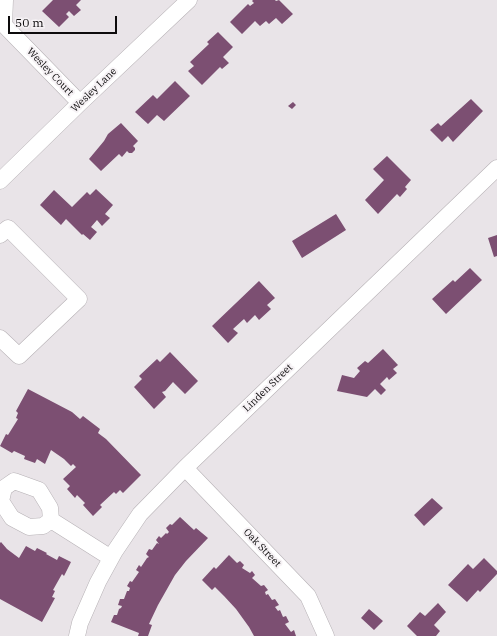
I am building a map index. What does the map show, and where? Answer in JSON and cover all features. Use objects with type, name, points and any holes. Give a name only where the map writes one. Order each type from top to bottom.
[{"type":"street","name":"Wesley Court","points":[[5,0],[4,25],[80,103]]},
{"type":"street","name":"Wesley Lane","points":[[0,181],[188,0]]},
{"type":"street","name":"Linden Street","points":[[77,636],[80,623],[98,582],[115,551],[140,514],[185,468],[497,168]]},
{"type":"street","points":[[0,338],[19,356],[79,299],[2,228]]},
{"type":"street","name":"Oak Street","points":[[185,468],[308,596],[326,636]]},
{"type":"street","points":[[51,520],[111,558]]},
{"type":"building","points":[[53,0],[81,0],[76,5],[81,10],[74,16],[69,11],[66,14],[69,17],[59,27],[42,11]]},
{"type":"building","points":[[279,0],[293,14],[282,24],[276,18],[269,24],[266,21],[260,26],[255,21],[242,34],[230,22],[248,4],[250,6],[254,3],[252,1]]},
{"type":"building","points":[[218,32],[233,47],[223,57],[229,63],[222,69],[220,67],[202,85],[188,71],[194,66],[190,62],[209,44],[207,42]]},
{"type":"building","points":[[175,81],[190,96],[164,121],[157,115],[148,124],[135,112],[153,95],[157,99]]},
{"type":"building","points":[[471,99],[483,111],[453,142],[448,136],[442,142],[430,130],[438,123],[441,126]]},
{"type":"building","points":[[293,102],[296,105],[292,109],[288,106]]},
{"type":"building","points":[[121,123],[138,141],[133,146],[135,150],[132,153],[127,151],[122,157],[119,154],[101,171],[89,159],[108,134]]},
{"type":"building","points":[[387,156],[411,180],[405,187],[407,189],[400,197],[397,194],[378,214],[365,200],[384,180],[373,169]]},
{"type":"building","points":[[96,189],[113,205],[105,214],[110,218],[102,226],[97,220],[91,227],[97,232],[90,240],[83,234],[82,235],[66,219],[61,225],[40,205],[54,190],[72,207],[87,192],[90,195]]},
{"type":"building","points":[[336,214],[346,230],[302,258],[292,241]]},
{"type":"building","points":[[497,235],[497,256],[494,257],[488,238]]},
{"type":"building","points":[[470,268],[482,280],[446,314],[432,299],[453,280],[455,282]]},
{"type":"building","points":[[259,281],[275,298],[267,305],[271,309],[259,320],[255,315],[247,323],[244,319],[233,329],[238,333],[228,343],[212,326]]},
{"type":"building","points":[[383,349],[398,365],[393,369],[397,373],[389,380],[387,377],[380,384],[386,390],[381,395],[375,389],[367,397],[337,391],[342,375],[354,378],[360,371],[357,368],[365,361],[368,363]]},
{"type":"building","points":[[170,352],[198,381],[185,394],[173,382],[165,391],[162,392],[166,397],[154,409],[134,387],[142,379],[139,376],[157,359],[160,362]]},
{"type":"building","points":[[28,389],[72,412],[80,419],[83,416],[100,429],[98,433],[106,439],[141,475],[123,493],[120,490],[116,494],[114,492],[100,505],[102,507],[93,516],[83,505],[85,503],[77,495],[75,498],[67,489],[70,486],[63,479],[76,467],[73,464],[71,466],[51,450],[45,464],[37,459],[35,463],[24,459],[25,456],[14,451],[12,453],[0,446],[6,434],[8,435],[18,419],[16,418],[18,413],[16,411]]},
{"type":"building","points":[[432,498],[443,508],[424,526],[414,515]]},
{"type":"building","points":[[180,517],[194,530],[196,528],[208,538],[175,575],[149,624],[152,625],[148,636],[138,636],[139,633],[111,622],[114,615],[117,615],[122,606],[118,605],[120,599],[124,599],[127,591],[129,591],[130,588],[127,586],[139,572],[136,570],[139,565],[141,567],[149,557],[146,554],[149,549],[152,550],[157,543],[159,544],[156,540],[159,536],[161,538],[166,533],[167,534],[169,532],[166,528],[170,524],[172,525]]},
{"type":"building","points":[[1,542],[7,549],[19,558],[26,546],[35,551],[37,548],[57,560],[59,556],[71,562],[64,576],[62,574],[53,590],[55,591],[52,597],[55,598],[42,622],[0,599]]},
{"type":"building","points":[[229,555],[237,563],[240,561],[244,565],[242,568],[250,573],[252,571],[255,575],[252,578],[261,586],[264,585],[268,590],[265,592],[266,595],[268,594],[272,600],[275,599],[279,605],[275,607],[278,611],[280,610],[283,617],[286,616],[289,622],[285,624],[291,632],[294,630],[296,636],[254,636],[236,609],[224,596],[215,587],[212,590],[202,580],[214,567],[216,569]]},
{"type":"building","points":[[484,558],[497,571],[497,574],[480,592],[478,590],[467,602],[448,585],[468,564],[473,569]]},
{"type":"building","points":[[438,603],[446,612],[434,625],[440,631],[436,636],[417,636],[407,626],[420,612],[425,616]]},
{"type":"building","points":[[369,609],[383,621],[374,630],[361,618]]}]
